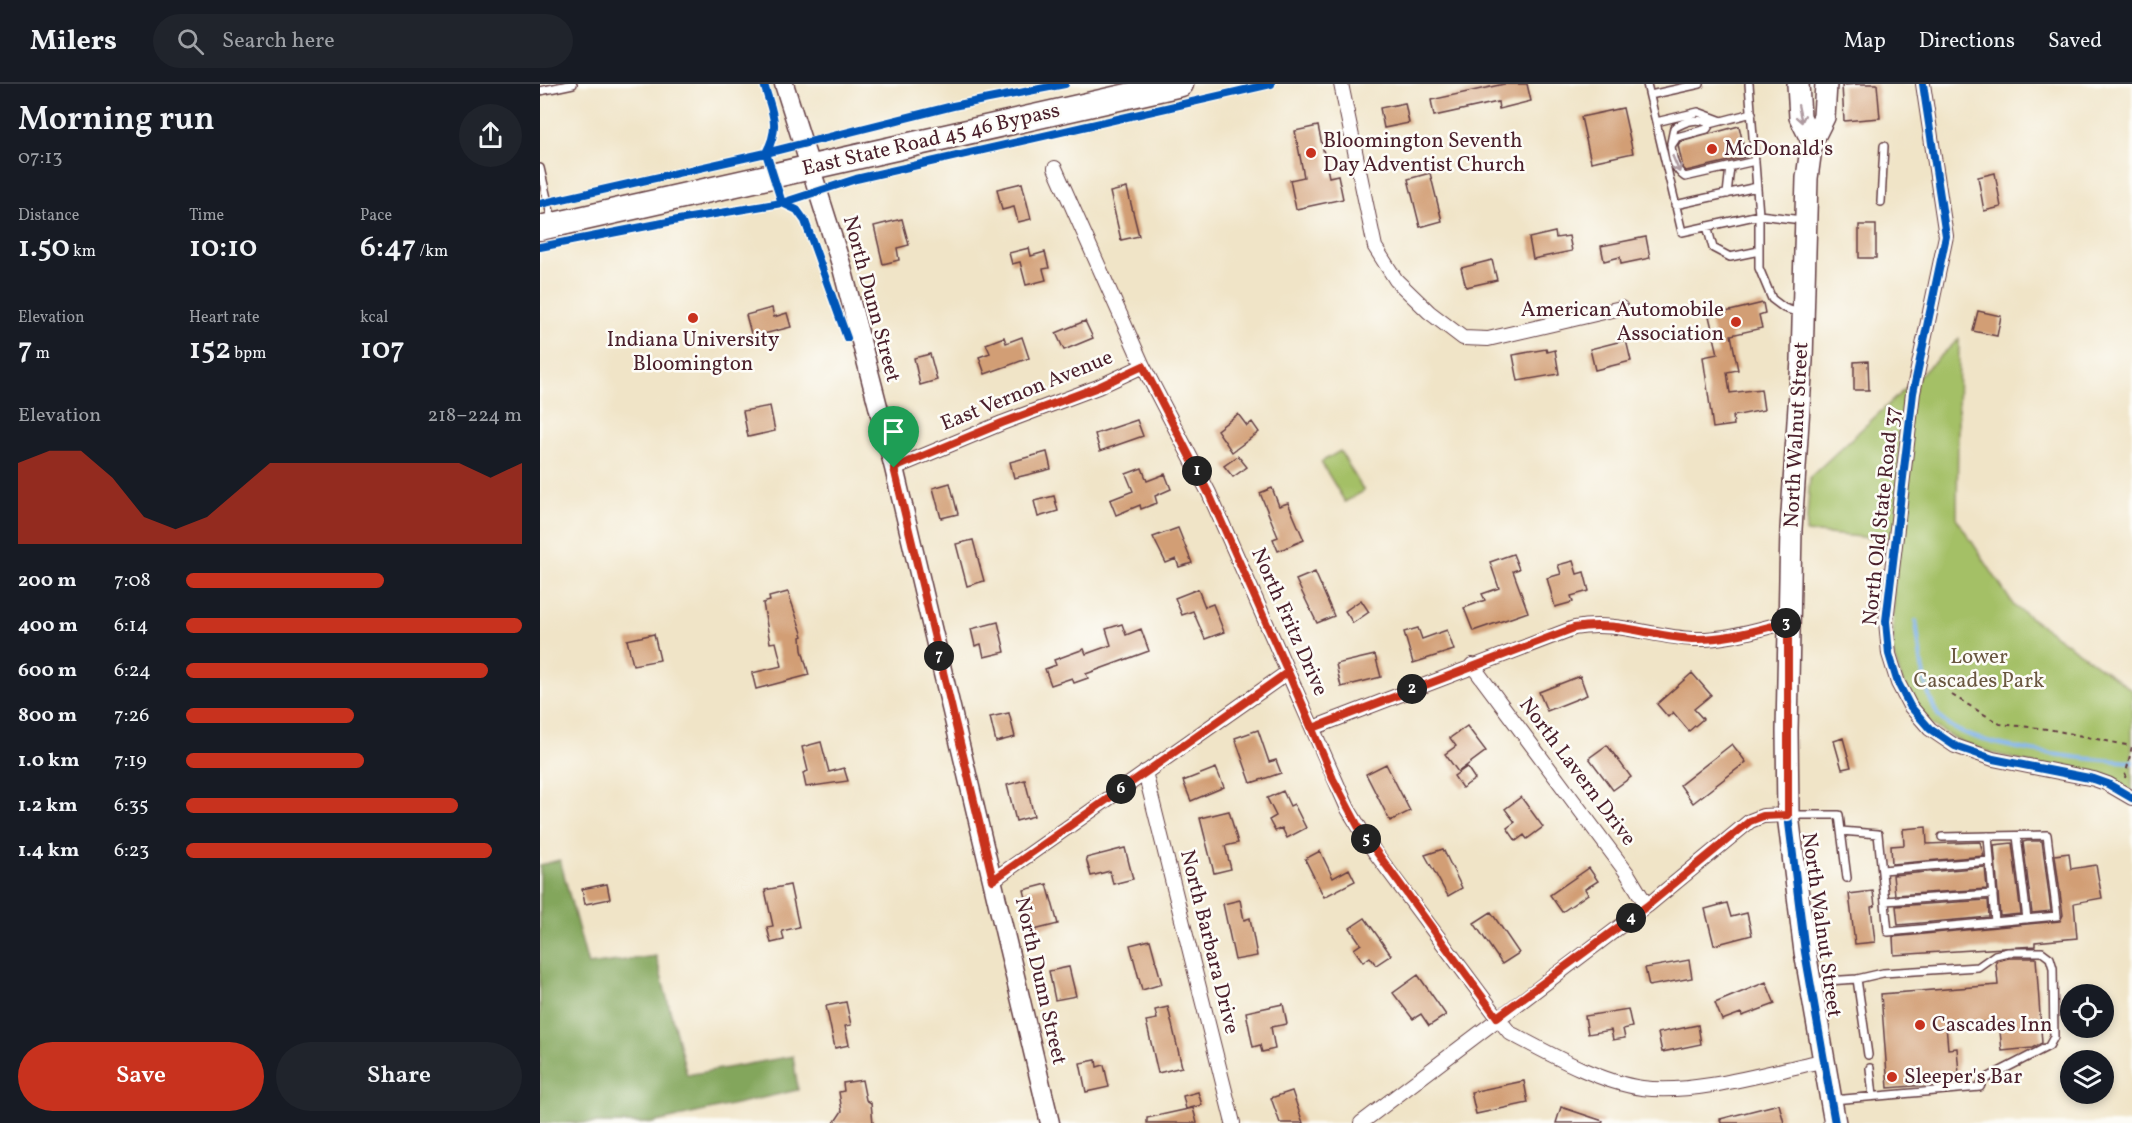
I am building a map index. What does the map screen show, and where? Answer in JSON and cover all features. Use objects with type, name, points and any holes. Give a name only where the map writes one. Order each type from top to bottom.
[{"type":"highway","name":"East State Road 45 46 Bypass","points":[[547,227],[1181,84]]},
{"type":"main road","points":[[1798,84],[1800,117],[1812,141]]},
{"type":"main road","name":"North Walnut Street","points":[[1826,84],[1824,117],[1812,141],[1807,178],[1808,222],[1788,622],[1788,815],[1809,982],[1835,1123]]},
{"type":"street","name":"North Dunn Street","points":[[784,84],[841,264],[894,468],[1050,1123]]},
{"type":"street","points":[[1341,84],[1375,247],[1396,280],[1429,312],[1463,338],[1488,339],[1621,308]]},
{"type":"street","name":"North Old State Road 37","points":[[1923,84],[1947,236],[1913,393],[1894,539],[1886,621],[1893,669],[1903,695],[1919,718],[1954,746],[1993,759],[2094,779],[2115,787],[2132,798]]},
{"type":"street","name":"North Fritz Drive","points":[[1055,168],[1143,366],[1209,494],[1313,728],[1333,779],[1359,828],[1510,1033],[1599,1075],[1640,1088],[1711,1085],[1822,1061]]},
{"type":"street","name":"East Vernon Avenue","points":[[894,468],[1002,423],[1098,387],[1143,366]]},
{"type":"street","points":[[1313,728],[1472,665],[1558,633],[1589,625],[1710,639],[1735,636],[1788,622]]},
{"type":"street","name":"North Lavern Drive","points":[[1472,665],[1627,873],[1647,906]]},
{"type":"street","points":[[993,880],[1288,672]]},
{"type":"street","name":"North Barbara Drive","points":[[1145,772],[1233,1123]]},
{"type":"street","points":[[1361,1123],[1497,1017],[1647,906],[1750,821],[1763,816],[1788,815]]},
{"type":"lane","points":[[540,91],[573,84]]},
{"type":"lane","points":[[1647,84],[1682,232],[1759,215],[1808,222]]},
{"type":"lane","points":[[1650,94],[1700,84]]},
{"type":"lane","points":[[1749,84],[1761,274],[1772,299],[1784,308],[1803,314]]},
{"type":"lane","points":[[1656,122],[1698,112],[1722,121]]},
{"type":"lane","points":[[1752,113],[1710,124],[1701,119],[1674,128],[1671,146],[1674,165],[1685,177],[1755,161]]},
{"type":"lane","points":[[1671,146],[1677,137],[1707,129],[1710,124]]},
{"type":"lane","points":[[1881,202],[1884,146]]},
{"type":"lane","points":[[1727,194],[1730,167]]},
{"type":"lane","points":[[540,168],[547,227]]},
{"type":"lane","points":[[1675,205],[1757,187]]},
{"type":"lane","points":[[1707,226],[1713,248],[1730,258],[1759,251]]},
{"type":"lane","points":[[1788,815],[1839,815],[1847,878]]},
{"type":"lane","points":[[1841,831],[1878,834],[1888,932],[2057,916],[2047,835],[1942,837]]},
{"type":"lane","points":[[1988,836],[1995,922]]},
{"type":"lane","points":[[2017,836],[2027,919]]},
{"type":"lane","points":[[1882,870],[1990,861]]},
{"type":"lane","points":[[1885,901],[1993,894]]},
{"type":"lane","points":[[1809,982],[1857,979],[1883,973],[1978,967],[1995,955],[2008,952],[2043,952],[2050,958],[2053,968],[2055,1037],[2049,1046],[1983,1080],[1980,1087],[1830,1101]]},
{"type":"lane","points":[[1857,979],[1868,1055]]},
{"type":"lane","points":[[1870,1068],[1873,1096]]},
{"type":"path","points":[[1952,694],[2000,724],[2048,729],[2132,746],[2127,770]]},
{"type":"green space","name":"Lower Cascades Park","points":[[1959,339],[1957,519],[2014,606],[2132,690],[2132,792],[1993,753],[1961,742],[1932,725],[1915,705],[1902,681],[1893,653],[1894,540],[1806,532],[1810,477]]},
{"type":"green space","points":[[1340,451],[1364,491],[1345,502],[1321,462]]},
{"type":"green space","points":[[560,860],[588,965],[656,956],[687,1075],[793,1056],[798,1090],[652,1123],[540,1123],[540,865]]},
{"type":"building","points":[[1504,84],[1527,84],[1531,101],[1499,109],[1498,102],[1434,116],[1431,100]]},
{"type":"building","points":[[1877,84],[1880,118],[1844,121],[1842,85]]},
{"type":"building","points":[[1405,103],[1409,123],[1384,128],[1380,108]]},
{"type":"building","points":[[1623,108],[1633,153],[1591,162],[1581,117]]},
{"type":"building","name":"Bloomington Seventh Day Adventist Church","points":[[1318,126],[1329,177],[1338,175],[1343,199],[1296,209],[1290,180],[1304,177],[1295,131]]},
{"type":"building","name":"McDonald's","points":[[1739,126],[1746,157],[1686,171],[1683,168],[1678,145],[1680,142]]},
{"type":"building","points":[[1430,173],[1442,221],[1420,227],[1408,179]]},
{"type":"building","points":[[1995,173],[2001,207],[1984,211],[1978,177]]},
{"type":"building","points":[[1022,183],[1031,219],[1018,222],[1014,207],[1002,210],[997,189]]},
{"type":"building","points":[[1127,188],[1139,236],[1121,240],[1110,192]]},
{"type":"building","points":[[902,219],[909,245],[897,248],[899,260],[883,264],[874,226]]},
{"type":"building","points":[[1859,225],[1876,225],[1876,258],[1859,258]]},
{"type":"building","points":[[1555,232],[1556,238],[1569,236],[1572,251],[1533,259],[1529,238]]},
{"type":"building","points":[[1646,237],[1650,258],[1621,264],[1620,257],[1604,261],[1601,246]]},
{"type":"building","points":[[1029,248],[1031,256],[1045,252],[1049,268],[1043,269],[1046,280],[1026,285],[1020,262],[1012,264],[1009,253]]},
{"type":"building","points":[[1492,260],[1497,280],[1466,287],[1461,268]]},
{"type":"building","points":[[1763,303],[1765,313],[1759,315],[1762,328],[1731,335],[1738,370],[1727,372],[1730,393],[1761,389],[1764,410],[1733,416],[1734,425],[1713,428],[1703,357],[1718,354],[1709,316]]},
{"type":"building","points":[[772,308],[774,317],[787,313],[791,327],[752,337],[746,315]]},
{"type":"building","points":[[1978,311],[2001,316],[1997,336],[1973,331]]},
{"type":"building","points":[[1085,321],[1093,338],[1064,350],[1056,333]]},
{"type":"building","points":[[1004,337],[1006,343],[1022,337],[1029,358],[985,374],[979,357],[990,353],[986,344]]},
{"type":"building","points":[[1626,340],[1631,361],[1595,370],[1590,349]]},
{"type":"building","points":[[1546,349],[1547,352],[1555,350],[1559,374],[1518,381],[1513,355]]},
{"type":"building","points":[[930,354],[937,380],[920,385],[914,358]]},
{"type":"building","points":[[1868,361],[1869,390],[1854,390],[1854,362]]},
{"type":"building","points":[[770,406],[775,431],[748,437],[743,411]]},
{"type":"building","points":[[1238,414],[1247,426],[1252,422],[1259,432],[1232,452],[1217,430]]},
{"type":"building","points":[[1137,420],[1143,436],[1100,451],[1095,434]]},
{"type":"building","points":[[1047,452],[1051,469],[1014,478],[1010,462]]},
{"type":"building","points":[[1238,456],[1247,467],[1233,477],[1224,466]]},
{"type":"building","points":[[1142,468],[1147,481],[1165,474],[1171,489],[1155,496],[1157,503],[1141,509],[1140,505],[1116,515],[1110,500],[1133,491],[1126,474]]},
{"type":"building","points":[[950,483],[958,514],[941,518],[933,488]]},
{"type":"building","points":[[1272,488],[1279,506],[1288,503],[1304,540],[1278,551],[1273,539],[1278,537],[1260,493]]},
{"type":"building","points":[[1054,496],[1058,511],[1038,517],[1034,501]]},
{"type":"building","points":[[1178,528],[1192,563],[1179,567],[1176,559],[1166,563],[1153,537]]},
{"type":"building","points":[[973,540],[984,581],[967,586],[956,544]]},
{"type":"building","points":[[1513,554],[1519,569],[1513,571],[1528,612],[1473,631],[1464,608],[1485,600],[1482,594],[1499,588],[1490,562]]},
{"type":"building","points":[[1573,561],[1577,574],[1584,572],[1589,591],[1571,596],[1573,602],[1555,607],[1547,578],[1561,574],[1558,565]]},
{"type":"building","points":[[1315,572],[1334,616],[1317,623],[1296,580]]},
{"type":"building","points":[[1198,589],[1205,607],[1213,604],[1224,632],[1205,639],[1193,611],[1182,615],[1175,598]]},
{"type":"building","points":[[788,592],[803,636],[801,637],[802,650],[809,675],[756,689],[752,673],[782,666],[776,642],[770,643],[763,603],[770,601],[769,597]]},
{"type":"building","points":[[1361,600],[1369,612],[1353,623],[1345,611]]},
{"type":"building","points":[[998,622],[1005,652],[984,657],[981,644],[975,646],[971,629]]},
{"type":"building","points":[[1122,624],[1126,635],[1141,629],[1149,651],[1086,674],[1088,678],[1074,683],[1072,678],[1051,685],[1045,669],[1056,665],[1054,660],[1084,649],[1086,654],[1111,645],[1106,629]]},
{"type":"building","points":[[1418,628],[1422,639],[1447,630],[1454,650],[1413,663],[1404,632]]},
{"type":"building","points":[[654,634],[660,660],[633,665],[627,640]]},
{"type":"building","points":[[1375,655],[1381,677],[1341,687],[1336,664]]},
{"type":"building","points":[[1692,673],[1711,695],[1694,709],[1703,719],[1689,731],[1673,712],[1668,717],[1657,704]]},
{"type":"building","points":[[1580,676],[1587,695],[1547,711],[1539,692]]},
{"type":"building","points":[[1009,713],[1015,737],[996,742],[990,717]]},
{"type":"building","points":[[1467,726],[1486,751],[1458,772],[1445,754],[1456,746],[1450,738]]},
{"type":"building","points":[[1258,730],[1269,762],[1276,760],[1281,773],[1251,783],[1235,738]]},
{"type":"building","points":[[1843,738],[1851,767],[1842,769],[1834,741]]},
{"type":"building","points":[[821,742],[829,772],[844,768],[848,781],[806,787],[803,773],[808,771],[802,747]]},
{"type":"building","points":[[1732,744],[1746,762],[1693,803],[1680,785]]},
{"type":"building","points":[[1607,745],[1631,777],[1613,790],[1589,758]]},
{"type":"building","points":[[1386,764],[1410,811],[1390,821],[1366,774]]},
{"type":"building","points":[[1467,767],[1475,779],[1462,788],[1454,776]]},
{"type":"building","points":[[1216,768],[1224,787],[1191,801],[1183,781]]},
{"type":"building","points":[[1025,780],[1034,816],[1016,821],[1007,785]]},
{"type":"building","points":[[1283,791],[1290,806],[1294,804],[1306,828],[1287,838],[1282,828],[1275,831],[1269,820],[1276,816],[1267,798]]},
{"type":"building","points":[[1521,797],[1543,827],[1527,839],[1524,835],[1516,841],[1507,828],[1515,822],[1505,809]]},
{"type":"building","points":[[1229,811],[1238,843],[1225,846],[1231,869],[1214,873],[1200,818]]},
{"type":"building","points":[[1926,827],[1927,844],[1980,842],[1984,856],[1892,864],[1891,846],[1904,845],[1903,829]]},
{"type":"building","points":[[2042,841],[2051,911],[2032,913],[2023,842]]},
{"type":"building","points":[[2012,843],[2021,914],[2000,916],[1994,845]]},
{"type":"building","points":[[1125,848],[1133,879],[1113,884],[1110,871],[1091,876],[1086,858]]},
{"type":"building","points":[[1443,849],[1462,888],[1448,896],[1425,855]]},
{"type":"building","points":[[1320,851],[1333,878],[1349,869],[1355,881],[1324,897],[1305,859]]},
{"type":"building","points":[[2069,853],[2071,869],[2096,865],[2102,898],[2074,903],[2077,938],[2035,942],[2035,946],[1894,955],[1893,937],[2060,921],[2063,915],[2055,855]]},
{"type":"building","points":[[1985,867],[1987,889],[1895,895],[1893,875]]},
{"type":"building","points":[[1589,868],[1598,881],[1585,889],[1588,894],[1562,912],[1550,895]]},
{"type":"building","points":[[607,884],[610,899],[585,904],[582,889]]},
{"type":"building","points":[[1047,884],[1058,924],[1034,930],[1024,890]]},
{"type":"building","points":[[790,885],[799,927],[782,931],[784,940],[771,943],[767,927],[773,926],[765,890]]},
{"type":"building","points":[[1873,891],[1875,906],[1871,907],[1875,942],[1855,944],[1849,894]]},
{"type":"building","points":[[1240,900],[1244,920],[1250,918],[1257,956],[1235,960],[1223,904]]},
{"type":"building","points":[[1988,900],[1989,917],[1898,925],[1896,906]]},
{"type":"building","points":[[1727,903],[1731,917],[1747,913],[1752,935],[1714,945],[1705,909]]},
{"type":"building","points":[[1491,912],[1519,953],[1502,964],[1474,923]]},
{"type":"building","points":[[1365,918],[1391,955],[1376,965],[1370,957],[1363,962],[1354,949],[1361,944],[1350,928]]},
{"type":"building","points":[[1150,940],[1162,984],[1142,990],[1130,945]]},
{"type":"building","name":"Cascades Inn","points":[[2009,958],[2036,958],[2042,1043],[2032,1048],[2002,1051],[1999,1021],[1946,1025],[1948,1049],[1957,1048],[1959,1074],[1951,1075],[1951,1083],[1888,1088],[1881,994],[1998,985],[1996,961]]},
{"type":"building","points":[[1689,960],[1692,978],[1649,986],[1645,968]]},
{"type":"building","points":[[1069,967],[1076,996],[1055,1000],[1049,971]]},
{"type":"building","points":[[1418,975],[1446,1015],[1429,1026],[1421,1014],[1413,1019],[1393,993]]},
{"type":"building","points":[[1766,982],[1775,1004],[1742,1016],[1741,1013],[1722,1020],[1715,1003]]},
{"type":"building","points":[[846,1002],[851,1025],[845,1026],[849,1045],[835,1048],[826,1006]]},
{"type":"building","points":[[1283,1004],[1287,1024],[1271,1027],[1275,1049],[1262,1052],[1260,1045],[1253,1047],[1246,1012]]},
{"type":"building","points":[[1168,1007],[1182,1067],[1158,1073],[1146,1021],[1157,1019],[1155,1010]]},
{"type":"building","points":[[1628,1009],[1632,1027],[1623,1029],[1625,1038],[1613,1040],[1611,1030],[1588,1034],[1585,1016]]},
{"type":"building","points":[[1698,1025],[1701,1044],[1662,1052],[1658,1033]]},
{"type":"building","points":[[1096,1060],[1097,1067],[1104,1065],[1109,1087],[1086,1092],[1080,1063]]},
{"type":"building","points":[[862,1080],[866,1100],[871,1103],[873,1123],[834,1123],[842,1111],[839,1092],[844,1091],[843,1083]]},
{"type":"building","points":[[1524,1081],[1528,1103],[1476,1114],[1471,1092]]},
{"type":"building","points":[[1292,1091],[1303,1123],[1280,1123],[1271,1098]]},
{"type":"building","points":[[1198,1092],[1202,1105],[1186,1109],[1183,1096]]},
{"type":"building","points":[[1779,1104],[1784,1123],[1721,1123],[1720,1119]]},
{"type":"building","points":[[1561,1107],[1603,1121],[1602,1123],[1556,1123]]},
{"type":"building","points":[[1193,1108],[1197,1123],[1147,1123],[1147,1118]]},
{"type":"waterway","points":[[1916,621],[1922,669],[1928,693],[1938,715],[1951,726],[1972,736],[2028,750],[2132,762]]},
{"type":"cycle path","points":[[764,84],[774,119],[771,143],[766,153],[782,203],[797,210],[805,221],[847,338]]},
{"type":"cycle path","points":[[540,204],[766,153],[953,106],[1065,84]]},
{"type":"cycle path","points":[[540,247],[678,220],[782,203],[856,179],[1271,84]]},
{"type":"cycle path","points":[[1923,84],[1946,236],[1913,393],[1886,621],[1889,654],[1898,683],[1910,706],[1930,729],[1955,746],[1993,759],[2094,779],[2132,798]]},
{"type":"cycle path","points":[[1788,622],[1788,815],[1805,952],[1835,1123]]},
{"type":"place","name":"McDonald's","points":[[1712,149]]},
{"type":"place","name":"Bloomington Seventh Day Adventist Church","points":[[1311,153]]},
{"type":"place","name":"Indiana University Bloomington","points":[[693,318]]},
{"type":"place","name":"American Automobile Association","points":[[1736,322]]},
{"type":"place","name":"Cascades Inn","points":[[1920,1025]]},
{"type":"place","name":"Sleeper's Bar","points":[[1892,1077]]},
{"type":"route","points":[[1143,366],[1164,402],[1209,494],[1313,728],[1472,665],[1574,628],[1603,625],[1690,639],[1710,639],[1749,633],[1788,622],[1788,815],[1763,816],[1750,821],[1647,906],[1497,1017],[1359,828],[1333,779],[1288,672],[993,880],[894,468],[1002,423],[1098,387],[1143,366]]}]
